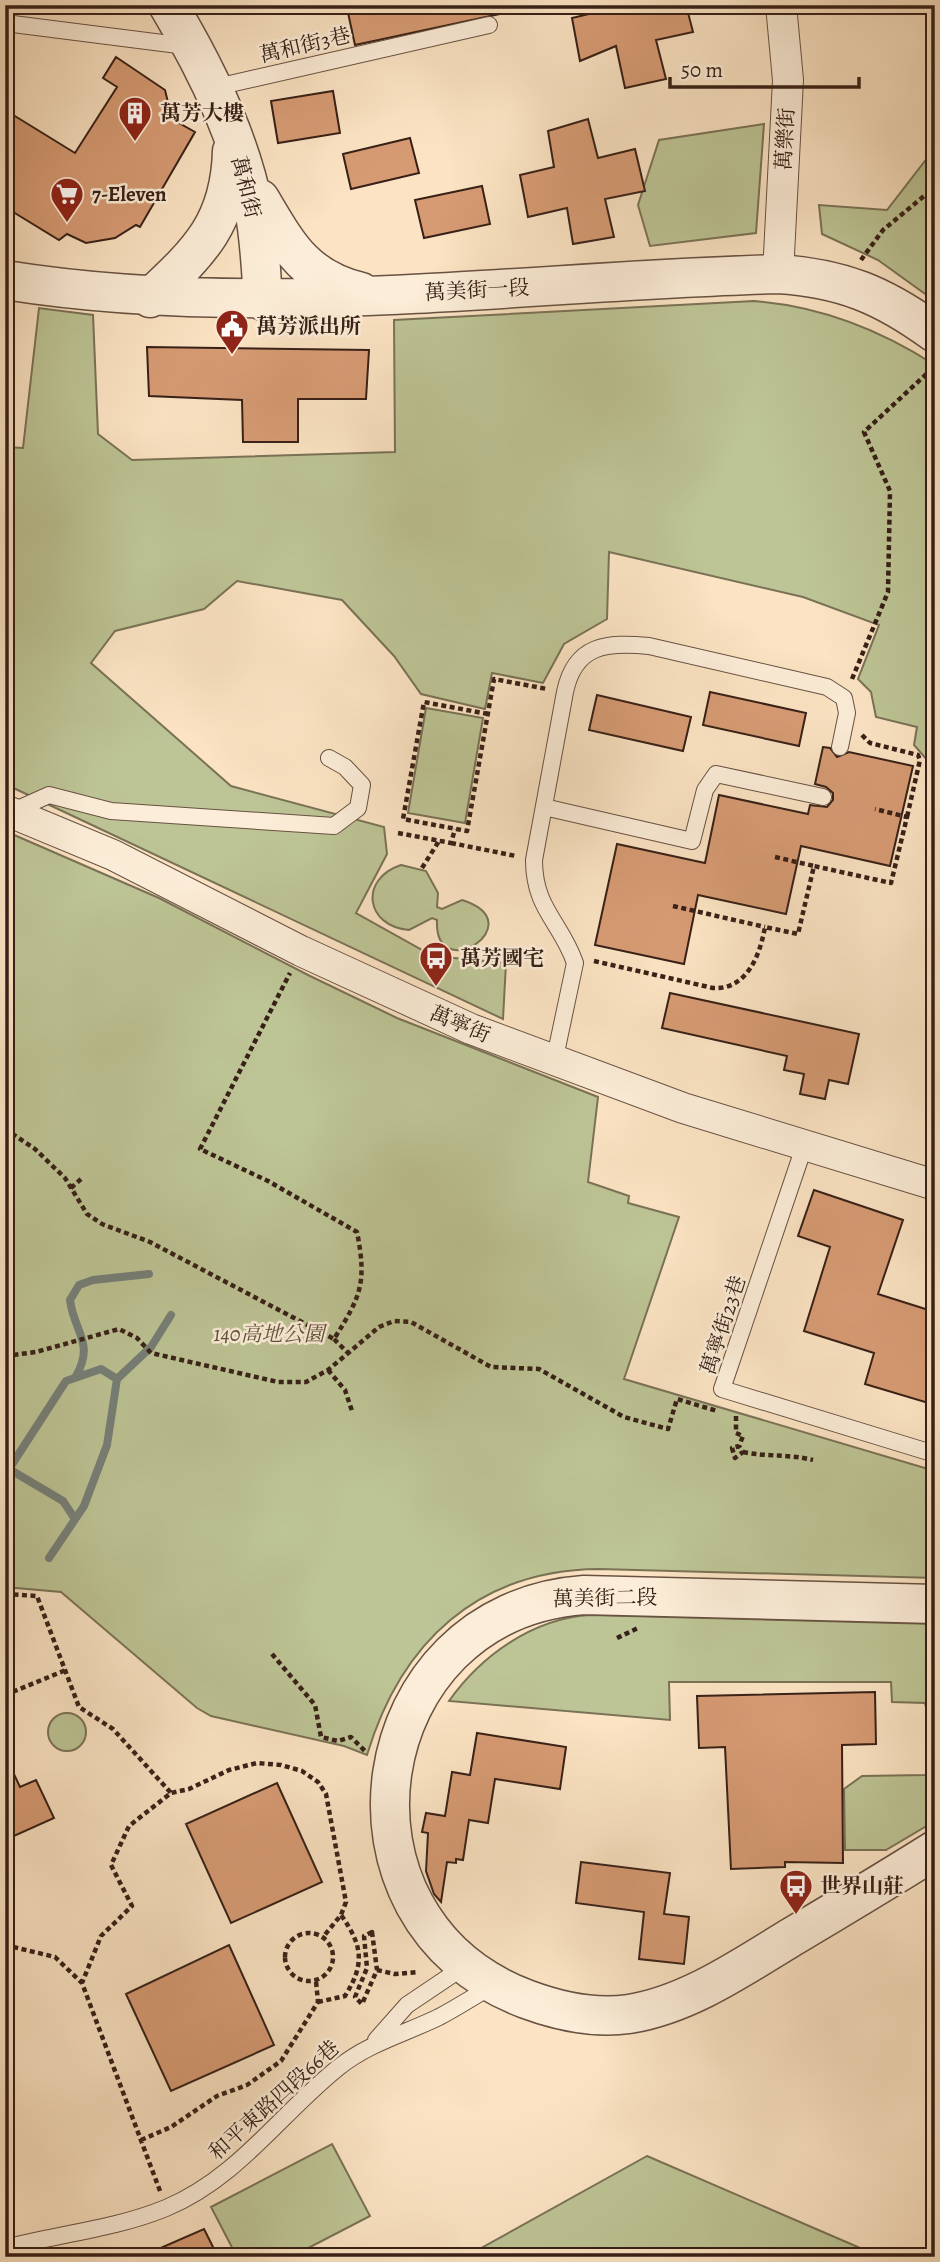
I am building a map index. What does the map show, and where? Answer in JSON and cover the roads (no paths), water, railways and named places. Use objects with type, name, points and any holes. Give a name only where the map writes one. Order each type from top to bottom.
[{"type":"street","name":"萬和街","points":[[168,5],[212,88],[245,174],[254,209],[263,300]]},
{"type":"street","name":"萬樂街","points":[[778,274],[788,80],[781,5]]},
{"type":"street","points":[[150,298],[185,265],[214,229],[231,178],[232,135]]},
{"type":"street","points":[[245,174],[285,242],[306,267],[343,288],[376,296]]},
{"type":"street","name":"萬美街一段","points":[[5,280],[150,298],[263,300],[778,274],[815,276],[844,283],[886,302],[935,333]]},
{"type":"street","name":"萬寧街","points":[[8,811],[113,855],[301,951],[471,1029],[683,1108],[935,1185]]},
{"type":"street","name":"萬美街二段","points":[[935,1604],[584,1595],[549,1597],[503,1615],[456,1649],[433,1675],[413,1707],[399,1738],[390,1776],[389,1809],[394,1843],[415,1907],[432,1933],[480,1975],[533,2001],[598,2016],[628,2014],[661,2007],[755,1960],[935,1850]]},
{"type":"lane","points":[[5,23],[192,47]]},
{"type":"lane","name":"萬和街3巷","points":[[212,88],[489,25]]},
{"type":"lane","points":[[554,1062],[575,972],[573,956],[540,901],[534,884],[534,860],[565,692],[574,666],[586,653],[602,646],[622,643],[649,646],[827,687],[846,705],[840,747]]},
{"type":"lane","points":[[8,811],[49,795],[111,811],[334,826],[358,808],[362,785],[345,767],[329,758]]},
{"type":"lane","points":[[544,807],[692,841],[705,790],[716,774],[823,797]]},
{"type":"lane","name":"萬寧街23巷","points":[[805,1144],[722,1389],[935,1454]]},
{"type":"lane","name":"和平東路四段66巷","points":[[372,2045],[407,2006],[480,1975]]},
{"type":"lane","name":"和平東路四段66巷","points":[[5,2248],[113,2225],[166,2208],[202,2189],[228,2171],[339,2067],[372,2045],[438,2017],[480,1975]]},
{"type":"waterway","points":[[76,1376],[84,1355],[84,1346],[70,1300],[79,1285],[93,1280],[149,1274]]},
{"type":"waterway","points":[[117,1379],[151,1347],[171,1315]]},
{"type":"waterway","points":[[49,1558],[84,1506],[107,1445],[117,1379],[101,1369],[66,1381],[9,1469],[63,1501],[75,1519]]},
{"type":"place","name":"萬芳大樓","points":[[135,143]]},
{"type":"place","name":"7-Eleven","points":[[67,224]]},
{"type":"place","name":"萬芳派出所","points":[[232,356]]},
{"type":"place","name":"萬芳國宅","points":[[436,988]]},
{"type":"place","name":"世界山莊","points":[[796,1916]]},
{"type":"park label","name":"140高地公園","points":[[269,1334]]}]
